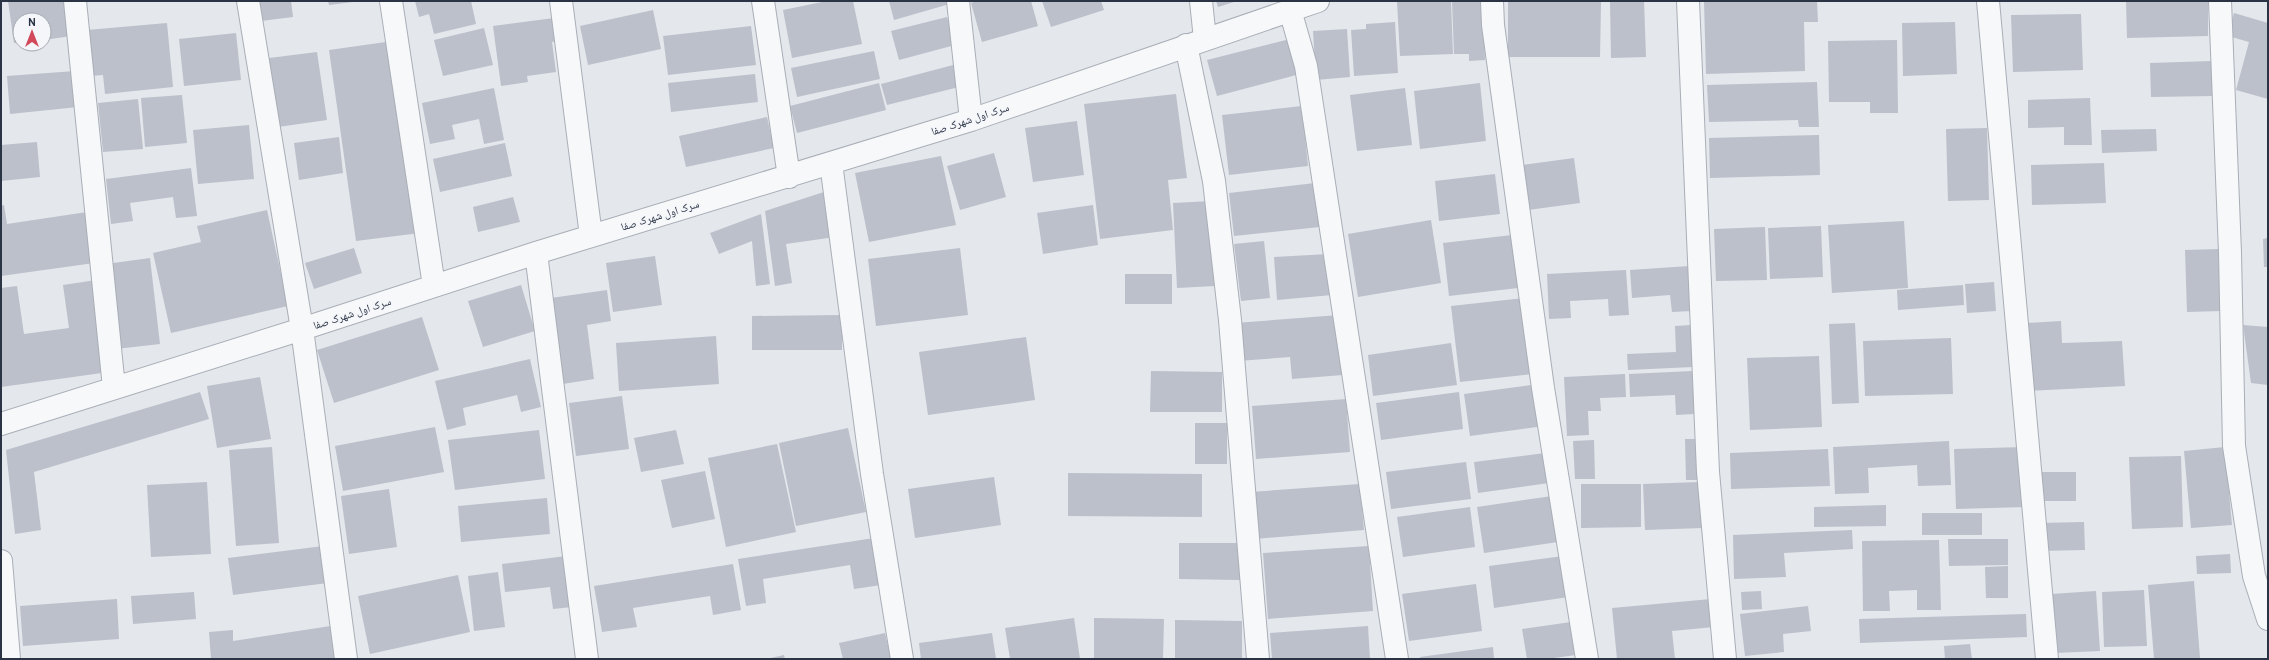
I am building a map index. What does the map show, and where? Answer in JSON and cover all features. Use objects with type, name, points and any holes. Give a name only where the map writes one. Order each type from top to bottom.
[{"type":"street","points":[[75,1],[114,388]]},
{"type":"street","points":[[248,1],[302,330],[346,659]]},
{"type":"street","points":[[391,1],[434,286]]},
{"type":"street","points":[[561,1],[591,236]]},
{"type":"street","points":[[763,1],[789,177]]},
{"type":"street","points":[[958,1],[971,120]]},
{"type":"street","points":[[1201,1],[1196,42],[1230,320],[1258,659]]},
{"type":"street","name":"سرک اول شهرک صفا","points":[[1,424],[302,330],[536,253],[789,177],[971,120],[1318,1]]},
{"type":"street","points":[[1492,1],[1494,33],[1543,388],[1587,659]]},
{"type":"street","points":[[1688,1],[1708,472],[1725,659]]},
{"type":"street","points":[[1988,1],[2047,659]]},
{"type":"street","points":[[2220,1],[2230,253],[2234,446],[2254,576],[2268,619]]},
{"type":"street","points":[[1290,10],[1306,66],[1397,659]]},
{"type":"street","points":[[831,163],[872,474],[902,659]]},
{"type":"street","points":[[536,253],[588,659]]},
{"type":"street","points":[[1,561],[9,659]]},
{"type":"building","points":[[8,1],[66,1],[71,36],[52,39],[52,12],[12,12],[12,29]]},
{"type":"building","points":[[258,1],[291,1],[293,17],[261,21]]},
{"type":"building","points":[[328,1],[353,1],[353,2],[329,5]]},
{"type":"building","points":[[415,1],[471,1],[476,24],[434,34],[429,14],[419,17]]},
{"type":"building","points":[[827,1],[853,1],[862,44],[792,58],[783,10]]},
{"type":"building","points":[[889,1],[953,1],[953,3],[894,20]]},
{"type":"building","points":[[977,1],[1031,1],[1038,26],[982,42],[971,3]]},
{"type":"building","points":[[1042,1],[1101,1],[1104,10],[1051,27]]},
{"type":"building","points":[[1216,1],[1237,1],[1218,7]]},
{"type":"building","points":[[1451,1],[1453,54],[1400,56],[1397,2]]},
{"type":"building","points":[[1452,1],[1483,1],[1485,60],[1469,61],[1469,54],[1454,54]]},
{"type":"building","points":[[1508,1],[1601,2],[1600,57],[1508,57]]},
{"type":"building","points":[[1610,1],[1644,1],[1646,57],[1611,58]]},
{"type":"building","points":[[1817,1],[1818,22],[1804,22],[1805,71],[1706,74],[1704,2]]},
{"type":"building","points":[[2126,1],[2208,1],[2208,36],[2127,38]]},
{"type":"building","points":[[653,10],[661,49],[588,65],[580,26]]},
{"type":"building","points":[[2234,13],[2268,23],[2268,99],[2236,90],[2249,42],[2228,36]]},
{"type":"building","points":[[2081,14],[2083,70],[2013,72],[2011,15]]},
{"type":"building","points":[[947,17],[955,45],[899,60],[891,31]]},
{"type":"building","points":[[554,18],[557,41],[552,42],[556,72],[527,76],[528,82],[501,86],[493,26]]},
{"type":"building","points":[[1395,22],[1398,73],[1354,76],[1351,30],[1366,29],[1366,24]]},
{"type":"building","points":[[1955,22],[1957,74],[1903,76],[1902,23]]},
{"type":"building","points":[[167,23],[173,87],[105,94],[103,75],[91,76],[87,30]]},
{"type":"building","points":[[751,26],[756,65],[668,75],[663,36]]},
{"type":"building","points":[[484,28],[493,65],[443,76],[434,40]]},
{"type":"building","points":[[1347,29],[1350,77],[1316,80],[1313,31]]},
{"type":"building","points":[[236,33],[241,80],[184,86],[179,39]]},
{"type":"building","points":[[1290,39],[1300,74],[1217,96],[1207,60]]},
{"type":"building","points":[[1897,40],[1898,113],[1870,113],[1870,102],[1829,102],[1828,41]]},
{"type":"building","points":[[393,41],[420,233],[356,241],[329,50]]},
{"type":"building","points":[[874,51],[880,79],[797,97],[791,68]]},
{"type":"building","points":[[317,52],[327,120],[278,127],[269,58]]},
{"type":"building","points":[[2212,61],[2213,96],[2151,97],[2150,63]]},
{"type":"building","points":[[957,64],[963,86],[887,105],[881,84]]},
{"type":"building","points":[[75,71],[78,107],[10,114],[7,76]]},
{"type":"building","points":[[755,74],[758,102],[671,112],[668,83]]},
{"type":"building","points":[[1817,82],[1819,127],[1799,127],[1798,120],[1709,122],[1707,85]]},
{"type":"building","points":[[879,83],[886,110],[797,133],[790,106]]},
{"type":"building","points":[[1480,83],[1486,141],[1420,149],[1414,91]]},
{"type":"building","points":[[494,88],[504,140],[484,144],[479,119],[452,125],[455,139],[430,144],[422,103]]},
{"type":"building","points":[[1405,88],[1412,145],[1357,151],[1350,95]]},
{"type":"building","points":[[1176,94],[1187,178],[1168,180],[1173,230],[1100,239],[1084,104]]},
{"type":"building","points":[[182,95],[187,143],[145,147],[141,98]]},
{"type":"building","points":[[2090,98],[2092,145],[2064,145],[2064,127],[2028,128],[2028,100]]},
{"type":"building","points":[[138,99],[143,149],[103,152],[98,103]]},
{"type":"building","points":[[1302,106],[1308,166],[1229,175],[1222,115]]},
{"type":"building","points":[[767,117],[774,148],[686,167],[679,136]]},
{"type":"building","points":[[1077,121],[1084,175],[1033,182],[1025,128]]},
{"type":"building","points":[[249,125],[254,179],[198,184],[193,130]]},
{"type":"building","points":[[1987,128],[1989,200],[1948,201],[1946,129]]},
{"type":"building","points":[[2156,129],[2157,151],[2102,153],[2101,130]]},
{"type":"building","points":[[1819,135],[1820,175],[1710,178],[1709,138]]},
{"type":"building","points":[[339,137],[343,173],[299,180],[294,143]]},
{"type":"building","points":[[37,142],[40,177],[1,181],[1,145]]},
{"type":"building","points":[[505,143],[512,176],[440,192],[433,159]]},
{"type":"building","points":[[994,153],[1006,197],[960,210],[947,166]]},
{"type":"building","points":[[941,156],[956,225],[869,242],[855,173]]},
{"type":"building","points":[[1574,158],[1580,203],[1528,210],[1522,165]]},
{"type":"building","points":[[2104,163],[2106,203],[2032,205],[2031,165]]},
{"type":"building","points":[[191,168],[197,216],[176,218],[173,197],[130,203],[133,221],[111,224],[106,179]]},
{"type":"building","points":[[1495,174],[1500,214],[1439,221],[1435,181]]},
{"type":"building","points":[[1315,183],[1320,227],[1234,236],[1229,193]]},
{"type":"building","points":[[830,190],[835,237],[786,244],[792,283],[775,286],[765,211]]},
{"type":"building","points":[[513,197],[520,222],[478,232],[473,207]]},
{"type":"building","points":[[1211,201],[1215,286],[1177,288],[1173,203]]},
{"type":"building","points":[[4,205],[7,224],[87,212],[94,263],[1,276],[1,206]]},
{"type":"building","points":[[1093,205],[1098,245],[1043,254],[1037,213]]},
{"type":"building","points":[[267,210],[288,306],[171,333],[153,253],[201,242],[197,226]]},
{"type":"building","points":[[761,214],[770,284],[756,286],[752,241],[719,254],[710,233]]},
{"type":"building","points":[[1431,220],[1441,283],[1358,297],[1348,234]]},
{"type":"building","points":[[1904,221],[1908,288],[1832,293],[1828,225]]},
{"type":"building","points":[[1821,226],[1823,277],[1770,279],[1768,228]]},
{"type":"building","points":[[1765,227],[1767,280],[1716,281],[1714,229]]},
{"type":"building","points":[[1512,235],[1518,288],[1449,296],[1443,243]]},
{"type":"building","points":[[2268,238],[2268,267],[2264,267],[2263,239]]},
{"type":"building","points":[[1264,241],[1270,298],[1241,301],[1234,244]]},
{"type":"building","points":[[354,248],[362,273],[314,289],[305,263]]},
{"type":"building","points":[[960,248],[968,315],[876,326],[868,259]]},
{"type":"building","points":[[2218,249],[2221,311],[2187,312],[2185,250]]},
{"type":"building","points":[[1329,254],[1332,295],[1277,300],[1274,257]]},
{"type":"building","points":[[655,256],[662,305],[613,312],[606,263]]},
{"type":"building","points":[[150,258],[160,344],[116,349],[106,264]]},
{"type":"building","points":[[1689,266],[1692,311],[1672,312],[1670,295],[1632,298],[1630,270]]},
{"type":"building","points":[[1626,270],[1629,315],[1609,316],[1608,299],[1570,301],[1571,318],[1549,319],[1547,274]]},
{"type":"building","points":[[1125,274],[1172,274],[1172,304],[1125,304]]},
{"type":"building","points":[[96,280],[109,372],[1,387],[1,288],[17,286],[24,334],[69,328],[63,285]]},
{"type":"building","points":[[1994,282],[1996,311],[1967,313],[1965,284]]},
{"type":"building","points":[[521,285],[535,331],[483,347],[468,301]]},
{"type":"building","points":[[1963,285],[1964,305],[1898,310],[1897,290]]},
{"type":"building","points":[[607,290],[611,321],[587,325],[594,379],[563,384],[551,298]]},
{"type":"building","points":[[1524,298],[1532,374],[1460,382],[1451,306]]},
{"type":"building","points":[[842,315],[842,350],[752,350],[752,316]]},
{"type":"building","points":[[1339,315],[1343,375],[1292,379],[1290,357],[1238,361],[1235,323]]},
{"type":"building","points":[[422,317],[439,370],[334,403],[317,350]]},
{"type":"building","points":[[2061,321],[2062,343],[2122,341],[2125,386],[2029,391],[2026,323]]},
{"type":"building","points":[[1855,323],[1859,403],[1832,404],[1829,324]]},
{"type":"building","points":[[1691,325],[1693,367],[1628,370],[1627,354],[1676,352],[1675,326]]},
{"type":"building","points":[[2243,325],[2268,327],[2268,385],[2251,383]]},
{"type":"building","points":[[716,336],[719,384],[619,391],[616,343]]},
{"type":"building","points":[[1026,337],[1035,400],[928,415],[919,352]]},
{"type":"building","points":[[1951,338],[1953,394],[1865,396],[1863,341]]},
{"type":"building","points":[[1451,343],[1457,385],[1373,396],[1368,355]]},
{"type":"building","points":[[1819,356],[1822,427],[1750,430],[1747,358]]},
{"type":"building","points":[[530,359],[541,407],[521,412],[517,395],[463,408],[466,425],[447,430],[435,381]]},
{"type":"building","points":[[1151,371],[1222,372],[1222,412],[1150,412]]},
{"type":"building","points":[[1692,371],[1694,414],[1676,415],[1675,395],[1630,397],[1629,374]]},
{"type":"building","points":[[1625,374],[1626,397],[1600,398],[1601,411],[1588,411],[1589,435],[1567,436],[1564,377]]},
{"type":"building","points":[[260,377],[271,439],[217,448],[207,386]]},
{"type":"building","points":[[1539,384],[1544,426],[1470,436],[1464,394]]},
{"type":"building","points":[[200,392],[209,419],[34,472],[41,530],[15,534],[6,450]]},
{"type":"building","points":[[1459,392],[1463,429],[1381,440],[1376,403]]},
{"type":"building","points":[[622,396],[629,449],[576,456],[569,403]]},
{"type":"building","points":[[1346,399],[1350,452],[1256,459],[1252,406]]},
{"type":"building","points":[[1195,423],[1227,423],[1227,464],[1195,464]]},
{"type":"building","points":[[435,427],[444,472],[343,491],[335,446]]},
{"type":"building","points":[[848,428],[866,512],[796,526],[779,443]]},
{"type":"building","points":[[539,430],[545,479],[455,490],[448,440]]},
{"type":"building","points":[[676,430],[684,464],[641,472],[634,438]]},
{"type":"building","points":[[1685,439],[1698,439],[1699,480],[1686,480]]},
{"type":"building","points":[[1594,440],[1595,479],[1575,479],[1573,441]]},
{"type":"building","points":[[1949,441],[1951,485],[1918,486],[1917,465],[1868,468],[1869,493],[1835,494],[1833,447]]},
{"type":"building","points":[[777,444],[796,532],[726,547],[708,458]]},
{"type":"building","points":[[272,447],[279,543],[236,546],[229,450]]},
{"type":"building","points":[[2024,447],[2025,507],[1956,509],[1954,449]]},
{"type":"building","points":[[2225,447],[2232,525],[2191,528],[2184,451]]},
{"type":"building","points":[[1828,449],[1830,486],[1731,489],[1730,453]]},
{"type":"building","points":[[1545,453],[1549,483],[1478,493],[1474,462]]},
{"type":"building","points":[[2181,456],[2183,527],[2132,529],[2129,457]]},
{"type":"building","points":[[1466,462],[1471,499],[1391,509],[1386,472]]},
{"type":"building","points":[[705,471],[715,519],[672,528],[661,480]]},
{"type":"building","points":[[2034,472],[2076,472],[2076,501],[2034,501]]},
{"type":"building","points":[[1068,473],[1202,474],[1202,517],[1068,516]]},
{"type":"building","points":[[994,477],[1001,525],[915,538],[908,489]]},
{"type":"building","points":[[207,482],[211,554],[151,557],[147,485]]},
{"type":"building","points":[[1700,482],[1702,528],[1645,530],[1643,484]]},
{"type":"building","points":[[1360,484],[1364,530],[1255,539],[1251,492]]},
{"type":"building","points":[[1581,484],[1641,484],[1641,527],[1581,528]]},
{"type":"building","points":[[389,489],[397,547],[349,554],[341,496]]},
{"type":"building","points":[[1552,496],[1558,542],[1484,553],[1477,507]]},
{"type":"building","points":[[547,498],[550,534],[461,542],[458,506]]},
{"type":"building","points":[[1886,505],[1886,526],[1814,527],[1814,507]]},
{"type":"building","points":[[1470,507],[1475,547],[1403,557],[1397,517]]},
{"type":"building","points":[[1922,513],[1982,513],[1982,535],[1922,535]]},
{"type":"building","points":[[2084,522],[2085,550],[2039,551],[2038,523]]},
{"type":"building","points":[[1852,530],[1853,549],[1784,553],[1786,577],[1734,579],[1733,535]]},
{"type":"building","points":[[874,538],[881,585],[854,589],[850,565],[763,579],[766,603],[746,606],[738,559]]},
{"type":"building","points":[[1948,539],[2008,539],[2008,565],[1949,566]]},
{"type":"building","points":[[1939,540],[1941,610],[1917,610],[1917,590],[1889,591],[1890,611],[1863,611],[1862,541]]},
{"type":"building","points":[[1179,543],[1240,543],[1240,580],[1179,579]]},
{"type":"building","points":[[323,546],[328,583],[233,595],[228,558]]},
{"type":"building","points":[[1369,546],[1373,611],[1268,619],[1263,553]]},
{"type":"building","points":[[2230,554],[2231,573],[2197,574],[2196,556]]},
{"type":"building","points":[[566,556],[572,607],[553,609],[550,587],[505,592],[502,564]]},
{"type":"building","points":[[1563,556],[1569,597],[1494,608],[1489,566]]},
{"type":"building","points":[[733,564],[741,610],[713,615],[710,596],[633,608],[637,627],[602,632],[594,586]]},
{"type":"building","points":[[2008,566],[2008,598],[1986,598],[1985,567]]},
{"type":"building","points":[[498,572],[505,627],[474,631],[468,576]]},
{"type":"building","points":[[458,575],[470,632],[370,654],[358,596]]},
{"type":"building","points":[[2194,581],[2200,658],[2154,659],[2148,585]]},
{"type":"building","points":[[1476,584],[1482,631],[1409,641],[1402,594]]},
{"type":"building","points":[[2144,590],[2147,646],[2104,647],[2102,592]]},
{"type":"building","points":[[1761,591],[1762,609],[1742,610],[1741,592]]},
{"type":"building","points":[[2096,591],[2100,651],[2055,653],[2051,594]]},
{"type":"building","points":[[194,592],[196,619],[133,624],[131,596]]},
{"type":"building","points":[[117,599],[119,639],[23,646],[20,606]]},
{"type":"building","points":[[1711,599],[1714,627],[1672,631],[1675,659],[1617,659],[1612,608]]},
{"type":"building","points":[[1808,606],[1811,631],[1783,634],[1784,652],[1745,656],[1740,614]]},
{"type":"building","points":[[2026,614],[2027,637],[1860,643],[1859,619]]},
{"type":"building","points":[[1074,618],[1080,659],[1010,659],[1005,628]]},
{"type":"building","points":[[1094,618],[1164,619],[1163,659],[1094,659]]},
{"type":"building","points":[[1175,620],[1242,621],[1242,659],[1175,659]]},
{"type":"building","points":[[1571,622],[1576,655],[1546,659],[1527,659],[1522,629]]},
{"type":"building","points":[[337,625],[342,659],[211,659],[209,632],[233,630],[233,641]]},
{"type":"building","points":[[1368,626],[1370,659],[1272,659],[1270,633]]},
{"type":"building","points":[[885,633],[891,659],[843,659],[839,643]]},
{"type":"building","points":[[992,633],[996,659],[921,659],[919,643]]},
{"type":"building","points":[[1970,644],[1972,659],[1945,659],[1944,646]]},
{"type":"building","points":[[1493,647],[1494,659],[1420,659],[1420,657]]},
{"type":"building","points":[[784,655],[785,659],[771,659],[771,658]]}]
